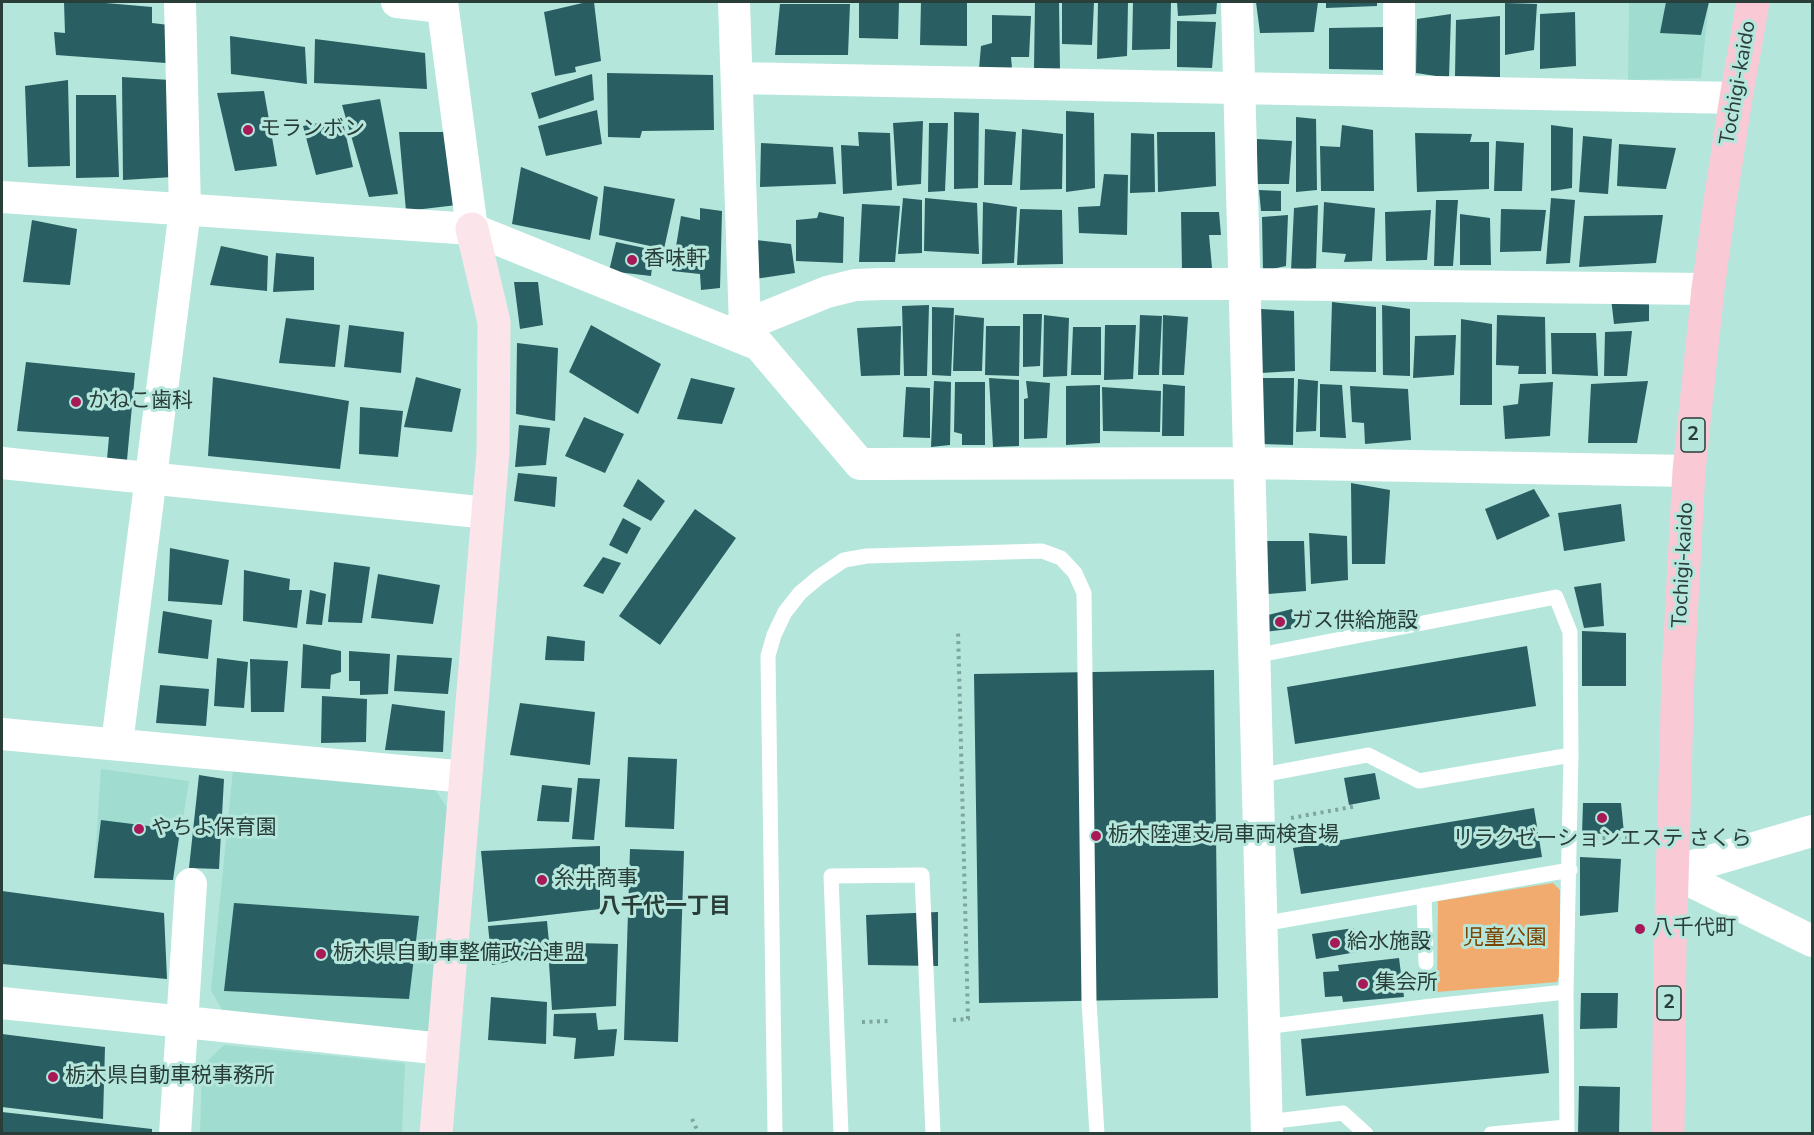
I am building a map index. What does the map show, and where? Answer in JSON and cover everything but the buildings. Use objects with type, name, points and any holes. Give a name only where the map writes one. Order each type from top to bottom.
[{"type":"main road","name":"Tochigi-kaido","points":[[1668,1134],[1678,663],[1689,471],[1708,290],[1736,98],[1753,2]]},
{"type":"street","points":[[117,743],[185,210],[180,2]]},
{"type":"street","points":[[397,2],[442,4],[472,229],[494,322],[493,452],[436,1134]]},
{"type":"street","points":[[734,2],[737,78],[737,329]]},
{"type":"street","points":[[1237,2],[1267,1128]]},
{"type":"street","points":[[1398,2],[1399,90]]},
{"type":"street","points":[[737,78],[1736,98]]},
{"type":"street","points":[[2,197],[472,229],[737,329],[759,345],[860,464],[1249,463],[1689,471]]},
{"type":"street","points":[[737,329],[827,292],[855,285],[1245,284],[1708,290]]},
{"type":"street","points":[[2,463],[488,513]]},
{"type":"street","points":[[2,734],[466,777]]},
{"type":"street","points":[[1672,872],[1812,831]]},
{"type":"street","points":[[1672,872],[1812,941]]},
{"type":"street","points":[[175,1134],[191,884]]},
{"type":"street","points":[[2,1003],[443,1049]]},
{"type":"lane","points":[[775,1134],[768,656],[774,635],[785,612],[800,593],[844,560],[867,556],[1042,551],[1061,558],[1075,573],[1084,593],[1089,1000],[1097,1134]]},
{"type":"lane","points":[[1254,656],[1556,597],[1570,632],[1570,870],[1566,992],[1567,1130],[1491,1134]]},
{"type":"lane","points":[[1257,776],[1368,755],[1419,781],[1571,755]]},
{"type":"lane","points":[[1262,924],[1570,870]]},
{"type":"lane","points":[[841,1134],[831,876],[922,875],[933,1134]]},
{"type":"lane","points":[[1424,896],[1426,963]]},
{"type":"lane","points":[[1264,1027],[1566,992]]},
{"type":"lane","points":[[1267,1128],[1343,1113],[1366,1134]]},
{"type":"path","points":[[950,1020],[968,1019],[958,630]]},
{"type":"path","points":[[1282,819],[1357,806]]},
{"type":"path","points":[[1570,838],[1629,838]]},
{"type":"path","points":[[852,1023],[890,1021]]},
{"type":"path","points":[[692,1119],[699,1134]]},
{"type":"shaded area","points":[[1629,2],[1709,2],[1701,78],[1628,80]]},
{"type":"shaded area","name":"やちよ保育園","points":[[101,769],[189,781],[173,880],[94,878]]},
{"type":"shaded area","points":[[233,770],[435,789],[449,811],[429,1034],[225,1015],[211,990]]},
{"type":"shaded area","points":[[224,1045],[405,1063],[402,1133],[200,1133],[202,1066]]},
{"type":"green space","name":"児童公園","points":[[1553,883],[1560,890],[1560,974],[1557,982],[1437,992],[1438,901]]},
{"type":"place","name":"モランボン","points":[[248,130]]},
{"type":"place","name":"香味軒","points":[[632,260]]},
{"type":"place","name":"かねこ歯科","points":[[76,402]]},
{"type":"place","name":"ガス供給施設","points":[[1280,622]]},
{"type":"place","name":"リラクゼーションエステ さくら","points":[[1602,818]]},
{"type":"place","name":"やちよ保育園","points":[[139,829]]},
{"type":"place","name":"栃木陸運支局車両検査場","points":[[1096,836]]},
{"type":"place","name":"糸井商事","points":[[542,880]]},
{"type":"place","name":"八千代町","points":[[1640,929]]},
{"type":"place","name":"給水施設","points":[[1335,943]]},
{"type":"place","name":"栃木県自動車整備政治連盟","points":[[321,954]]},
{"type":"place","name":"集会所","points":[[1363,984]]},
{"type":"place","name":"栃木県自動車税事務所","points":[[53,1077]]},
{"type":"district","name":"八千代一丁目","points":[[665,908]]}]
